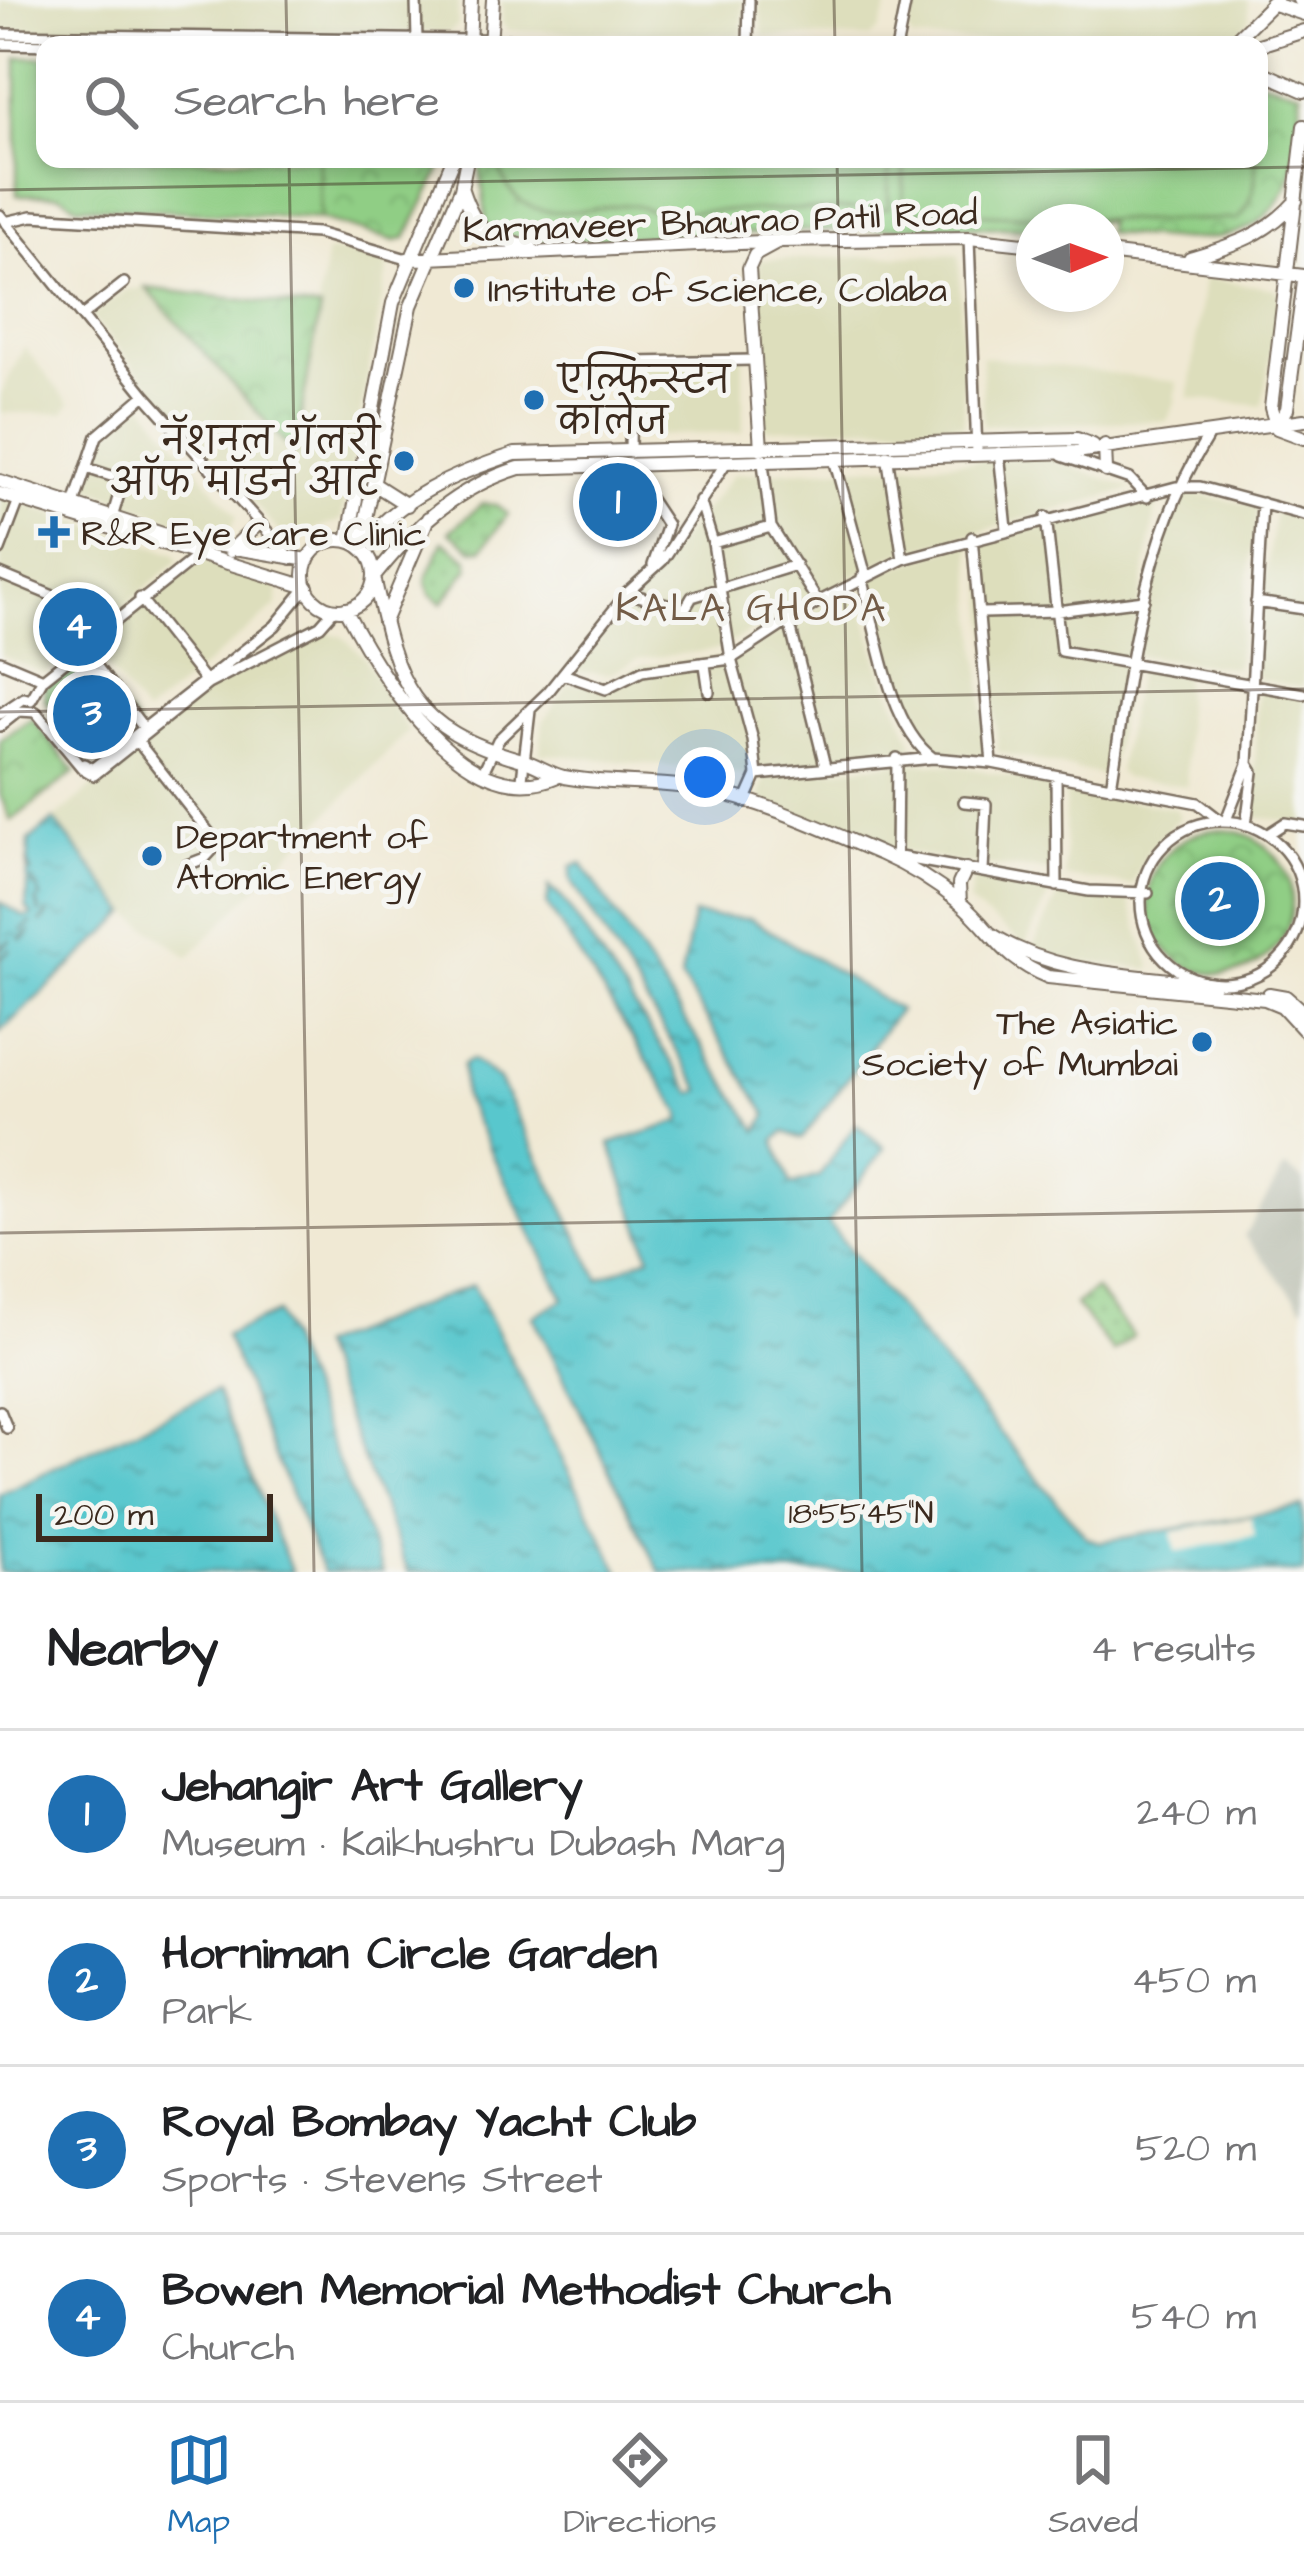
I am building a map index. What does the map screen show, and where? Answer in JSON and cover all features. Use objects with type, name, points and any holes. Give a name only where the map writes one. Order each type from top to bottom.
[{"type":"main road","points":[[469,36],[471,0]]},
{"type":"main road","points":[[490,36],[493,0]]},
{"type":"main road","points":[[1240,36],[1271,1],[1304,14]]},
{"type":"main road","points":[[1268,42],[1304,31]]},
{"type":"main road","points":[[1268,75],[1304,91]]},
{"type":"main road","points":[[1298,437],[1277,428],[1270,408],[1304,126]]},
{"type":"main road","points":[[449,168],[441,196],[407,259],[393,302],[356,545],[374,577],[391,669],[429,736],[505,780],[558,776],[693,788],[745,802],[892,857],[960,903],[1021,960],[1275,997],[1304,1013]]},
{"type":"main road","points":[[356,545],[372,510],[411,306],[461,189],[465,168]]},
{"type":"main road","points":[[461,189],[475,226],[491,238],[550,250]]},
{"type":"main road","points":[[1181,261],[1252,239],[1272,228],[1297,200]]},
{"type":"main road","name":"Karmaveer Bhaurao Patil Road","points":[[407,259],[780,241],[969,238],[1016,243]]},
{"type":"main road","points":[[748,268],[755,255],[780,241]]},
{"type":"main road","points":[[731,244],[745,255],[748,268],[766,458]]},
{"type":"main road","points":[[1124,255],[1288,273],[1304,279],[1287,409],[1277,428]]},
{"type":"main road","points":[[307,587],[308,560],[321,545],[356,545],[380,521],[407,505],[473,468],[515,454],[834,459],[977,447],[999,452],[1020,446],[1052,452],[1207,437],[1304,420]]},
{"type":"main road","points":[[766,458],[1077,439],[1100,445]]},
{"type":"main road","points":[[1100,445],[1106,471]]},
{"type":"main road","points":[[340,609],[365,599],[374,577],[428,517],[480,480],[519,468],[629,459]]},
{"type":"main road","points":[[0,481],[73,507],[230,551],[308,560]]},
{"type":"main road","points":[[374,484],[407,505]]},
{"type":"main road","points":[[0,494],[307,587],[320,604],[340,609],[442,730],[558,776]]},
{"type":"main road","points":[[384,622],[428,517]]},
{"type":"main road","points":[[230,551],[259,524]]},
{"type":"main road","points":[[960,903],[959,884],[966,869]]},
{"type":"main road","points":[[1275,997],[1304,1030]]},
{"type":"street","points":[[416,0],[417,36]]},
{"type":"street","points":[[748,36],[749,0]]},
{"type":"street","points":[[899,36],[907,0]]},
{"type":"street","points":[[0,34],[139,36]]},
{"type":"street","points":[[0,44],[36,45]]},
{"type":"street","points":[[292,559],[145,394],[2,222],[32,216],[316,233],[407,259]]},
{"type":"street","points":[[969,238],[977,447]]},
{"type":"street","points":[[82,316],[124,283]]},
{"type":"street","points":[[681,536],[667,525],[629,459],[631,362],[755,360]]},
{"type":"street","points":[[73,507],[97,436],[145,394]]},
{"type":"street","points":[[1111,787],[1144,600],[1176,487],[1207,437]]},
{"type":"street","points":[[999,452],[1007,529]]},
{"type":"street","points":[[1052,452],[1130,479],[1147,497]]},
{"type":"street","points":[[887,455],[903,559]]},
{"type":"street","points":[[484,770],[492,752],[681,536],[700,500],[737,457]]},
{"type":"street","points":[[766,458],[771,526],[818,602]]},
{"type":"street","points":[[834,459],[880,657],[917,747],[932,758]]},
{"type":"street","points":[[86,468],[111,476]]},
{"type":"street","points":[[112,518],[125,474],[141,469]]},
{"type":"street","points":[[563,674],[606,689],[642,671],[731,659],[818,602],[903,559],[972,537],[1176,487],[1304,514]]},
{"type":"street","points":[[0,550],[19,500]]},
{"type":"street","points":[[700,500],[713,543],[731,659],[748,714],[757,775],[745,802]]},
{"type":"street","points":[[1222,820],[1248,764],[1262,503]]},
{"type":"street","points":[[1046,518],[1060,651],[1251,681],[1304,694]]},
{"type":"street","points":[[653,565],[667,525]]},
{"type":"street","points":[[713,543],[771,526]]},
{"type":"street","points":[[972,537],[992,763]]},
{"type":"street","points":[[0,727],[29,705],[43,679],[196,557]]},
{"type":"street","points":[[627,593],[686,609],[692,597],[796,565]]},
{"type":"street","points":[[0,574],[113,621]]},
{"type":"street","points":[[93,772],[203,678],[274,626],[307,587]]},
{"type":"street","points":[[140,598],[203,678]]},
{"type":"street","points":[[982,613],[1057,611],[1144,600]]},
{"type":"street","points":[[1256,602],[1304,609]]},
{"type":"street","points":[[93,772],[208,684],[320,626],[340,609]]},
{"type":"street","points":[[789,622],[825,766]]},
{"type":"street","points":[[82,647],[143,727]]},
{"type":"street","points":[[0,661],[43,679]]},
{"type":"street","points":[[705,665],[709,692]]},
{"type":"street","points":[[0,714],[24,698],[93,772]]},
{"type":"street","points":[[522,779],[530,711]]},
{"type":"street","points":[[138,742],[218,844],[205,858],[187,865]]},
{"type":"street","points":[[897,758],[892,857],[1057,886],[1144,894]]},
{"type":"street","points":[[757,775],[897,758],[992,763],[1198,803],[1222,820],[1268,834],[1292,860],[1303,911],[1298,932],[1272,967],[1232,984],[1187,976],[1166,962]]},
{"type":"street","points":[[1246,825],[1253,772],[1248,764]]},
{"type":"street","points":[[1056,776],[1057,886]]},
{"type":"street","points":[[964,802],[986,804],[983,872]]},
{"type":"street","points":[[1173,984],[1166,962],[1146,932],[1144,875],[1166,842],[1181,830],[1222,820]]},
{"type":"street","points":[[1268,834],[1286,823],[1304,826]]},
{"type":"street","points":[[1272,967],[1275,997],[1304,1000]]},
{"type":"street","points":[[0,1411],[7,1428]]},
{"type":"shaded area","points":[[0,0],[458,0],[458,26],[449,32],[0,30]]},
{"type":"shaded area","points":[[502,0],[743,0],[742,31],[740,35],[509,30],[502,24]]},
{"type":"shaded area","points":[[759,0],[890,0],[879,31],[872,36],[763,36]]},
{"type":"shaded area","points":[[915,0],[1248,0],[1249,19],[1236,36],[908,34]]},
{"type":"shaded area","points":[[327,252],[383,257],[388,265],[341,520],[287,541],[91,317],[126,290],[146,288],[294,452]]},
{"type":"shaded area","points":[[959,254],[964,424],[764,429],[759,260]]},
{"type":"shaded area","points":[[1204,278],[1276,289],[1280,297],[1262,406],[1189,398]]},
{"type":"shaded area","points":[[24,347],[70,404],[64,413],[0,413],[0,396]]},
{"type":"shaded area","points":[[743,348],[743,432],[623,437],[623,353]]},
{"type":"shaded area","points":[[982,356],[1177,382],[1175,403],[1167,421],[983,425]]},
{"type":"shaded area","points":[[143,403],[237,516],[224,540],[88,487],[103,440]]},
{"type":"shaded area","points":[[1044,457],[1132,489],[890,556],[717,650],[638,659],[609,674],[575,671],[734,474]]},
{"type":"shaded area","points":[[1182,491],[1255,506],[1257,511],[1236,668],[1136,655],[1176,495]]},
{"type":"shaded area","points":[[0,497],[174,553],[179,560],[45,674],[0,655]]},
{"type":"shaded area","points":[[1158,497],[1110,771],[1106,776],[998,752],[981,543]]},
{"type":"shaded area","points":[[1275,511],[1304,520],[1304,688],[1259,679],[1253,670]]},
{"type":"shaded area","points":[[970,542],[987,750],[980,756],[938,751],[926,737],[879,646],[866,578]]},
{"type":"shaded area","points":[[202,560],[270,580],[279,590],[276,607],[145,715],[94,649],[95,642]]},
{"type":"shaded area","points":[[849,588],[859,592],[880,666],[914,746],[745,774],[540,753],[543,722],[568,685],[608,682],[640,666],[743,655]]},
{"type":"shaded area","points":[[322,631],[343,637],[363,656],[408,731],[189,957],[128,913],[54,820],[201,695],[297,640]]},
{"type":"shaded area","points":[[1138,669],[1184,675],[1187,786],[1124,778],[1118,771]]},
{"type":"shaded area","points":[[1263,689],[1304,698],[1304,822],[1254,817],[1257,693]]},
{"type":"shaded area","points":[[904,762],[956,765],[1046,784],[1052,791],[1052,871],[959,863],[889,848],[766,803],[760,795],[765,777]]},
{"type":"shaded area","points":[[1065,789],[1176,809],[1180,817],[1147,852],[1132,885],[1065,877]]},
{"type":"shaded area","points":[[980,875],[1045,887],[1049,895],[1025,945],[969,903],[973,878]]},
{"type":"shaded area","points":[[1068,891],[1129,900],[1152,969],[1035,957],[1032,949],[1058,896]]},
{"type":"shaded area","points":[[1285,1167],[1304,1181],[1304,1308],[1244,1236]]},
{"type":"green space","points":[[17,57],[36,57],[36,168],[319,168],[320,219],[78,206],[60,195],[17,195]]},
{"type":"green space","points":[[1268,82],[1300,91],[1298,142],[1289,181],[1273,208],[1251,226],[1223,236],[1124,235],[1124,204],[1016,204],[1016,228],[943,226],[551,241],[504,236],[487,227],[480,168],[1268,168]]},
{"type":"green space","points":[[319,168],[441,168],[406,238],[396,241],[320,219]]},
{"type":"green space","points":[[501,168],[889,168],[888,208],[657,212],[624,205],[563,212],[529,206],[505,181]]},
{"type":"green space","points":[[904,168],[1255,168],[1251,199],[1238,219],[1124,220],[1124,204],[1016,204],[1016,215],[903,210]]},
{"type":"green space","points":[[146,288],[320,309],[294,453]]},
{"type":"green space","points":[[482,504],[496,505],[508,514],[482,549],[473,550],[449,532]]},
{"type":"green space","points":[[443,541],[468,559],[469,568],[442,603],[430,594],[426,580]]},
{"type":"green space","points":[[82,656],[138,727],[101,758],[93,757],[45,700],[44,685]]},
{"type":"green space","points":[[32,718],[75,772],[11,821],[0,795],[0,740]]},
{"type":"green space","points":[[1220,830],[1247,836],[1271,851],[1286,875],[1292,902],[1286,929],[1271,953],[1247,968],[1220,974],[1193,968],[1169,953],[1154,929],[1148,902],[1154,875],[1169,851],[1193,836]]},
{"type":"green space","points":[[1095,1289],[1133,1336],[1113,1352],[1075,1305]]},
{"type":"water","points":[[54,820],[128,913],[0,1032],[0,902],[25,917],[32,915],[26,907],[29,841]]},
{"type":"water","points":[[582,863],[758,1131],[767,1115],[681,978],[693,915],[751,919],[899,1010],[802,1139],[785,1132],[775,1140],[791,1185],[819,1176],[856,1124],[885,1148],[828,1223],[1087,1538],[1099,1542],[1302,1507],[1304,1572],[660,1572],[533,1316],[564,1299],[464,1098],[463,1064],[472,1059],[499,1080],[599,1279],[650,1256],[610,1144],[681,1121],[681,1113],[547,905],[549,887],[562,898],[693,1094],[701,1090],[571,880],[571,867]]},
{"type":"water","points":[[473,1285],[620,1572],[408,1572],[318,1346]]},
{"type":"water","points":[[277,1313],[383,1572],[323,1572],[225,1335]]},
{"type":"water","points":[[216,1391],[292,1572],[0,1572],[0,1494]]},
{"type":"pier","points":[[1251,1517],[1255,1536],[1176,1552],[1172,1532]]},
{"type":"ferry route","points":[[0,959],[47,916],[27,860]]},
{"type":"ferry route","points":[[0,949],[40,915],[32,879]]},
{"type":"place","name":"Institute of Science, Colaba","points":[[464,288]]},
{"type":"place","name":"एल्फिन्स्टन कॉलेज","points":[[534,400]]},
{"type":"place","name":"नॅशनल गॅलरी ऑफ मॉडर्न आर्ट","points":[[404,461]]},
{"type":"place","name":"Jehangir Art Gallery","points":[[618,502]]},
{"type":"place","name":"R&R Eye Care Clinic","points":[[54,532]]},
{"type":"place","name":"Bowen Memorial Methodist Church","points":[[78,627]]},
{"type":"place","name":"Royal Bombay Yacht Club","points":[[92,714]]},
{"type":"place","name":"Department of Atomic Energy","points":[[152,856]]},
{"type":"place","name":"Horniman Circle Garden","points":[[1220,901]]},
{"type":"place","name":"The Asiatic Society of Mumbai","points":[[1202,1042]]},
{"type":"district","name":"KALA GHODA","points":[[752,607]]}]
